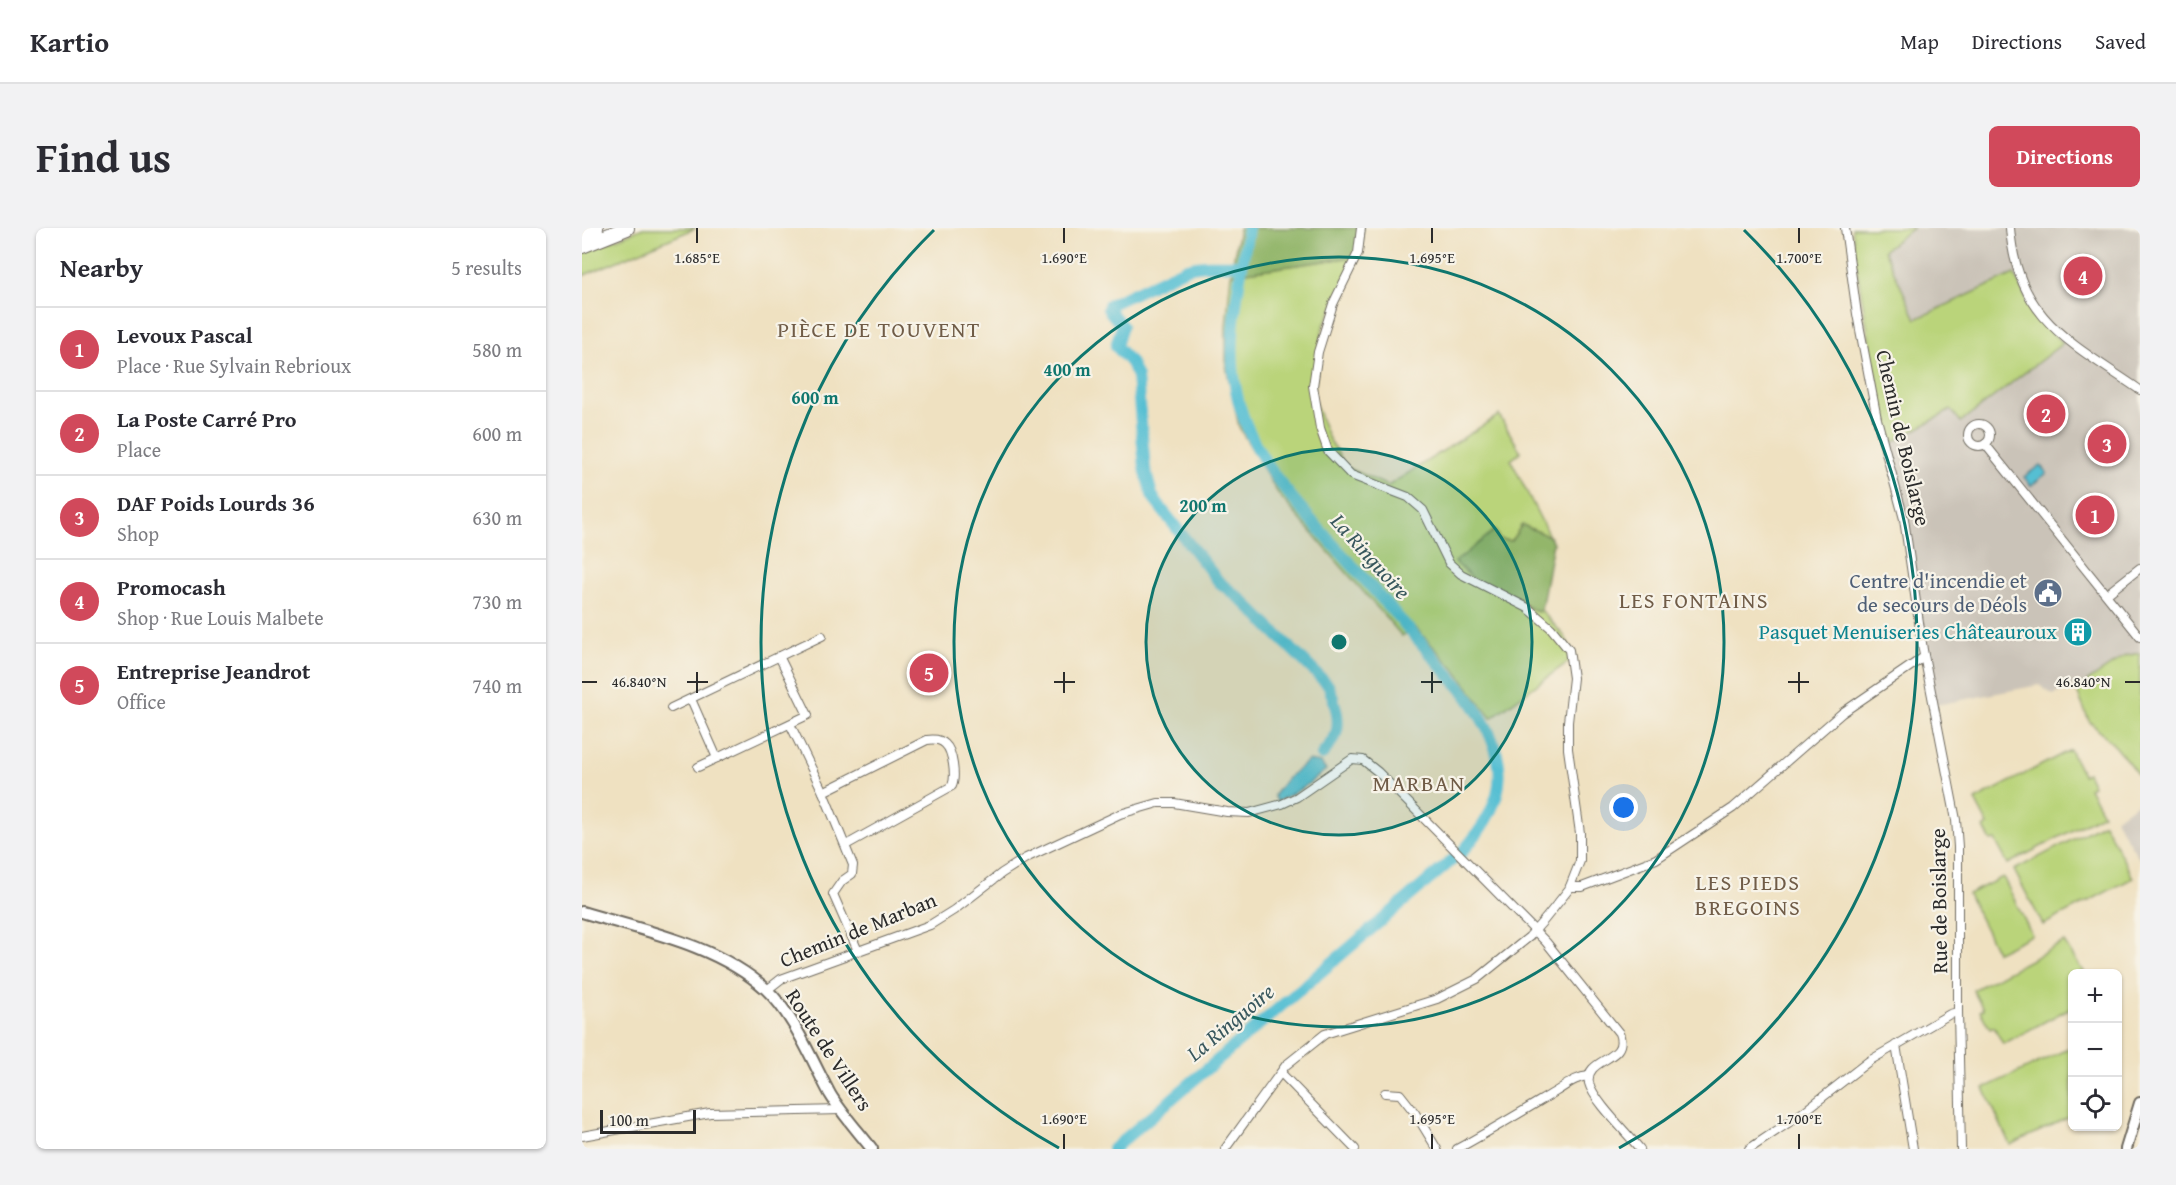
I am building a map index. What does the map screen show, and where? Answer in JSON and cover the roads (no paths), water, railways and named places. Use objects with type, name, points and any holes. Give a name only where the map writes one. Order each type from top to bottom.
[{"type":"highway","points":[[582,234],[596,228]]},
{"type":"highway","points":[[582,246],[627,228]]},
{"type":"main road","name":"Route de Villers","points":[[582,912],[692,946],[742,971],[767,990],[792,1025],[841,1110],[872,1149]]},
{"type":"main road","points":[[2126,1149],[2140,1103]]},
{"type":"street","points":[[1224,1149],[1286,1065],[1325,1034],[1437,999],[1477,979],[1535,930],[1570,887],[1580,861],[1580,833],[1568,749],[1568,722],[1573,678],[1569,650],[1551,628],[1528,608],[1461,574],[1449,563],[1423,510],[1407,497],[1351,475],[1328,451],[1320,428],[1313,386],[1317,352],[1333,304],[1356,259],[1361,228]]},
{"type":"street","name":"Chemin de Boislarge","points":[[1845,228],[1857,314],[1877,419],[1904,519],[1924,657]]},
{"type":"street","points":[[2010,228],[2019,276],[2030,299],[2045,320],[2060,334],[2140,390]]},
{"type":"street","points":[[1985,444],[2140,637]]},
{"type":"street","points":[[2107,594],[2140,568]]},
{"type":"street","points":[[671,708],[822,636]]},
{"type":"street","points":[[698,767],[808,715],[779,656]]},
{"type":"street","points":[[1570,887],[1582,887],[1656,859],[1733,808],[1842,713],[1924,657]]},
{"type":"street","name":"Rue de Boislarge","points":[[1924,657],[1950,783],[1958,836],[1961,1149]]},
{"type":"street","points":[[691,699],[717,758]]},
{"type":"street","points":[[790,724],[823,792],[853,865],[852,874],[842,881],[833,894],[858,951]]},
{"type":"street","points":[[823,792],[927,740],[943,741],[948,746],[955,779],[952,786],[846,845]]},
{"type":"street","name":"Chemin de Marban","points":[[767,990],[782,979],[930,925],[1026,858],[1120,814],[1158,803],[1200,806],[1227,812],[1249,813],[1264,810],[1297,796],[1341,765],[1359,758],[1378,772],[1535,930]]},
{"type":"street","points":[[1535,930],[1619,1033],[1623,1041],[1617,1051],[1593,1067],[1589,1076],[1589,1084],[1596,1097],[1640,1149]]},
{"type":"street","points":[[1749,1149],[1797,1117],[1853,1072],[1950,1014],[1958,1012]]},
{"type":"street","points":[[1896,1046],[1913,1149]]},
{"type":"street","points":[[1281,1073],[1355,1149]]},
{"type":"street","points":[[1457,1149],[1558,1091],[1575,1078],[1589,1076]]},
{"type":"street","points":[[1385,1093],[1400,1094],[1415,1113],[1437,1149]]},
{"type":"street","points":[[582,1136],[710,1113],[841,1110]]},
{"type":"water","points":[[2040,465],[2047,473],[2031,486],[2024,477]]},
{"type":"water","points":[[1308,761],[1320,763],[1326,770],[1304,787],[1277,802],[1274,795],[1286,779]]},
{"type":"waterway","name":"La Ringuoire","points":[[1248,228],[1235,312],[1233,353],[1237,395],[1244,420],[1255,443],[1267,465],[1298,506],[1467,696],[1492,738],[1498,757],[1500,776],[1497,795],[1478,833],[1461,853]]},
{"type":"waterway","name":"La Ringuoire","points":[[1242,265],[1208,265],[1187,268],[1109,305],[1108,309],[1122,326],[1116,346],[1131,363],[1137,377],[1145,469],[1152,495],[1219,582],[1243,601],[1328,685],[1338,722],[1336,734],[1322,755]]},
{"type":"waterway","name":"La Ringuoire","points":[[1113,1149],[1456,857]]},
{"type":"place","name":"Promocash","points":[[2083,276]]},
{"type":"place","name":"La Poste Carré Pro","points":[[2046,414]]},
{"type":"place","name":"DAF Poids Lourds 36","points":[[2107,444]]},
{"type":"place","name":"Levoux Pascal","points":[[2095,515]]},
{"type":"place","name":"Centre d'incendie et de secours de Déols","points":[[2048,593]]},
{"type":"place","name":"Pasquet Menuiseries Châteauroux","points":[[2078,632]]},
{"type":"place","name":"Entreprise Jeandrot","points":[[929,673]]},
{"type":"district","name":"PIÈCE DE TOUVENT","points":[[879,329]]},
{"type":"district","name":"LES FONTAINS","points":[[1694,600]]},
{"type":"district","name":"MARBAN","points":[[1419,783]]},
{"type":"district","name":"LES PIEDS BREGOINS","points":[[1748,894]]}]
